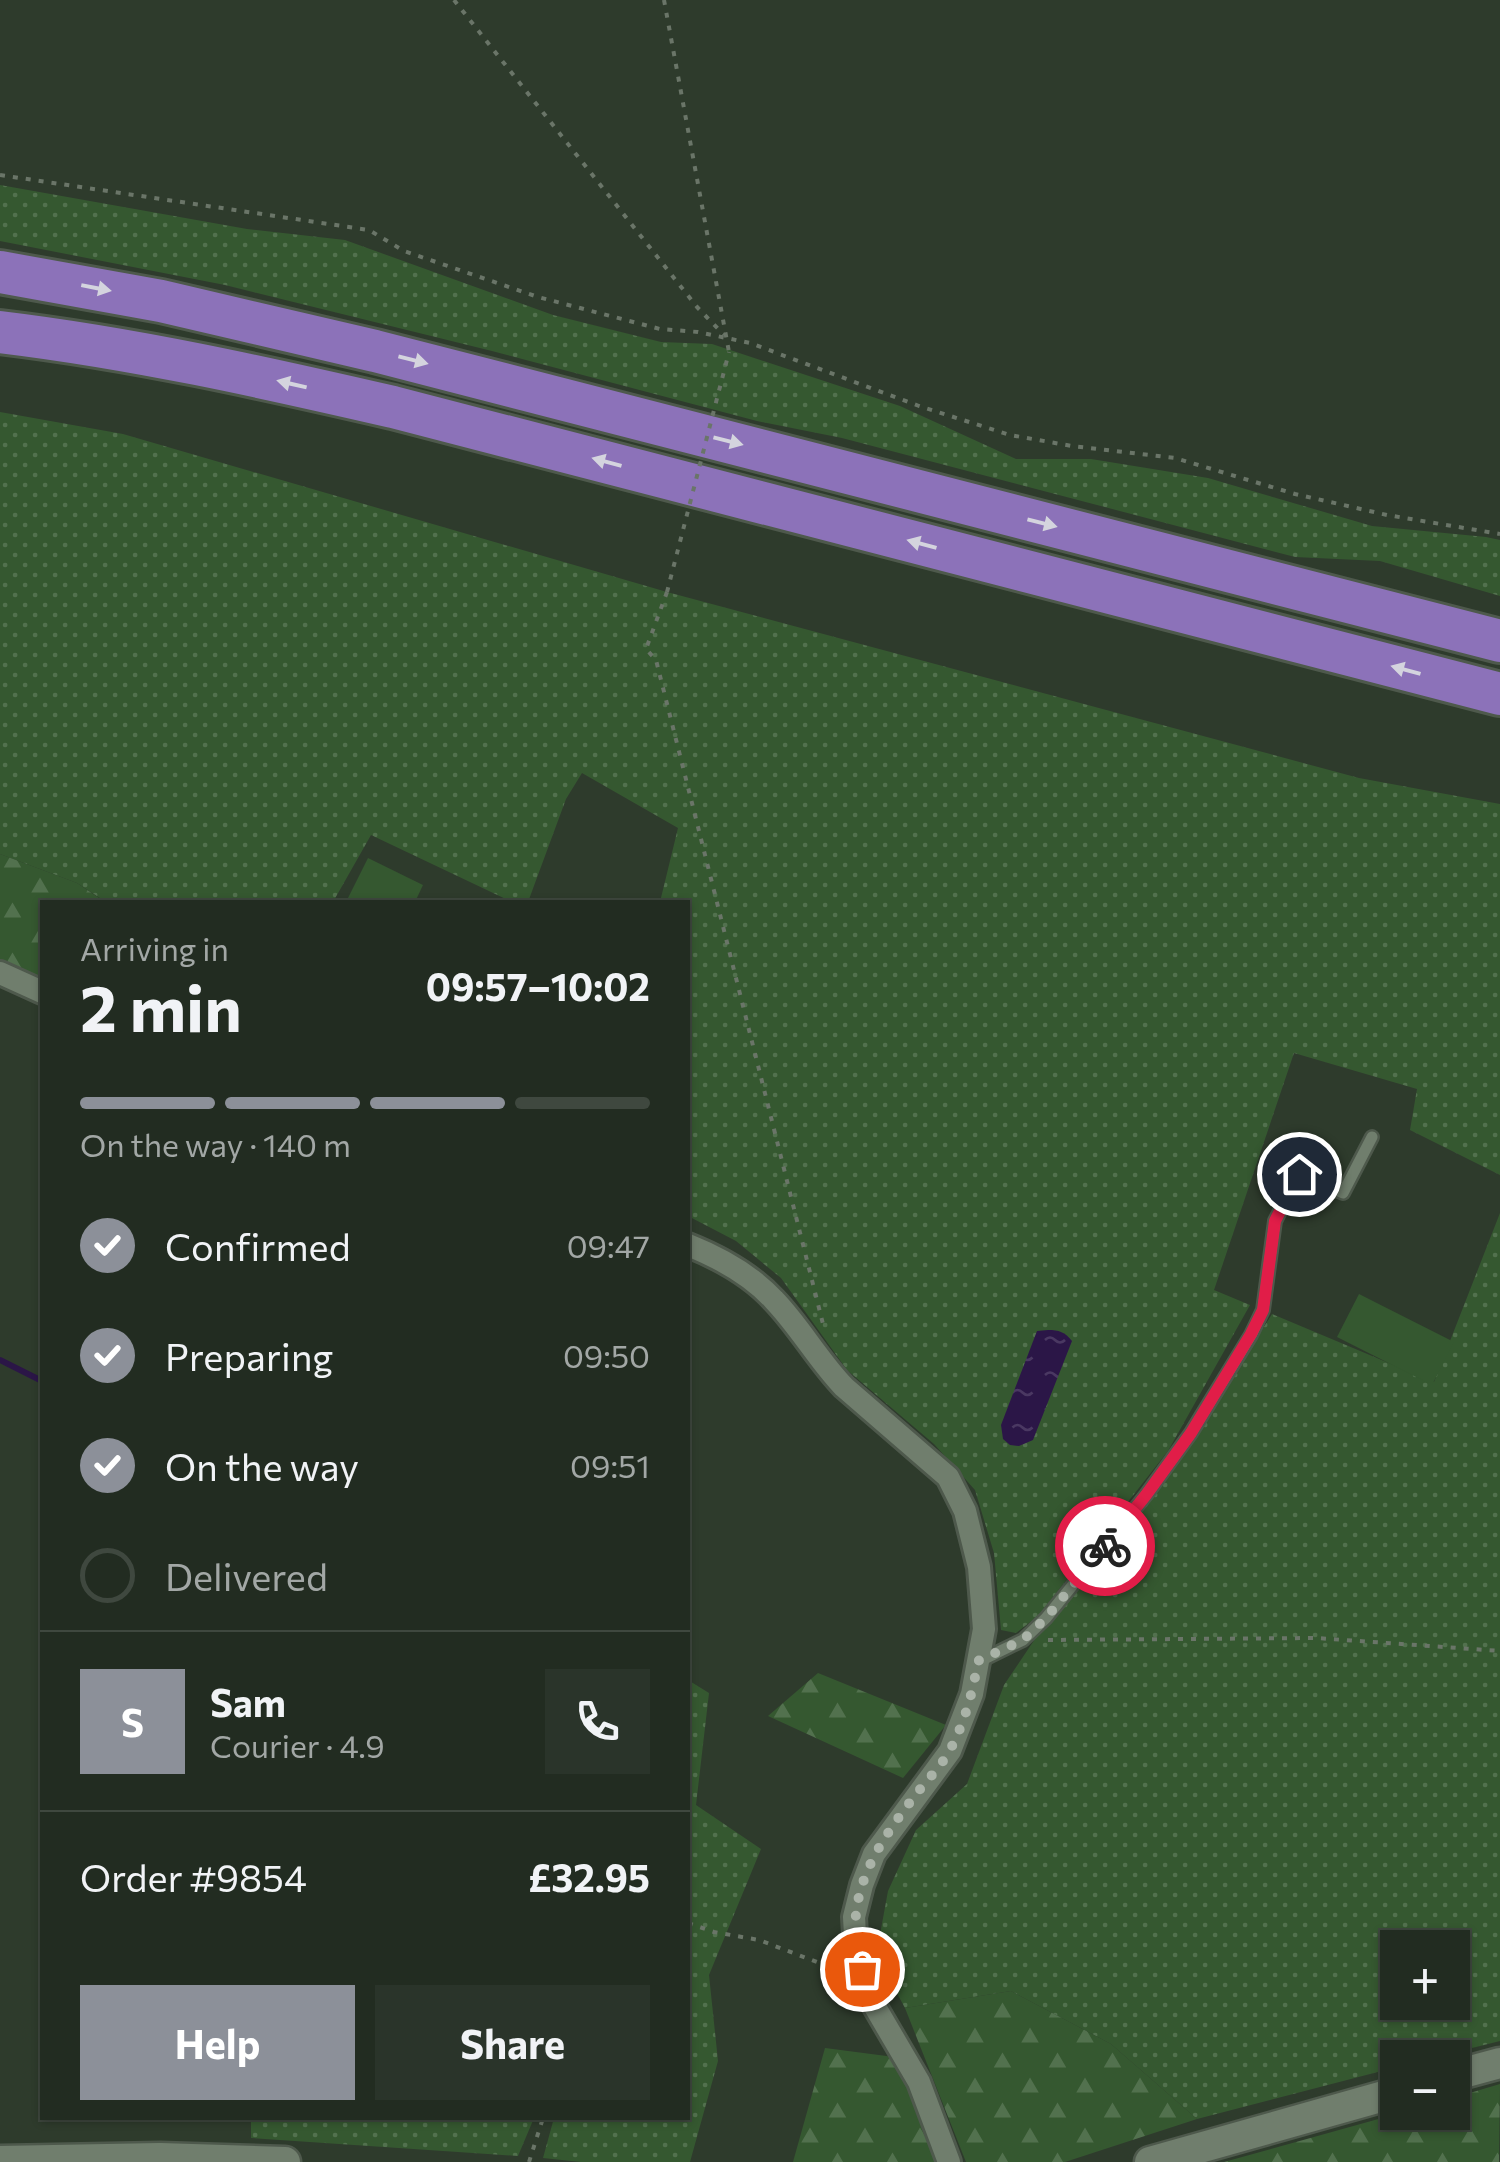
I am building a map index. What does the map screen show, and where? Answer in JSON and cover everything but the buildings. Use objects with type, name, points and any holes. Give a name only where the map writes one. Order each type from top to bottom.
[{"type":"highway","points":[[0,272],[162,301],[375,350],[1500,640]]},
{"type":"highway","points":[[0,332],[127,350],[393,407],[1500,694]]},
{"type":"street","points":[[0,973],[40,991]]},
{"type":"street","points":[[690,1246],[758,1285],[780,1306],[844,1387],[948,1477],[965,1511],[979,1567],[984,1629],[972,1694],[950,1750],[874,1854],[854,1917],[856,1952],[871,2000],[919,2082],[949,2162]]},
{"type":"street","points":[[1470,2071],[1500,2063]]},
{"type":"street","points":[[1150,2162],[1380,2097]]},
{"type":"street","points":[[0,2161],[160,2158],[285,2162]]},
{"type":"lane","points":[[978,1661],[1023,1640],[1046,1618],[1191,1433],[1263,1310],[1275,1221],[1299,1174],[1343,1193],[1372,1137]]},
{"type":"path","points":[[454,0],[697,306],[726,336]]},
{"type":"path","points":[[664,0],[729,352],[667,592],[646,649],[656,660],[826,1335],[815,1352]]},
{"type":"path","points":[[0,175],[369,230],[404,251],[538,296],[660,329],[726,336],[1010,435],[1175,458],[1295,494],[1500,534]]},
{"type":"path","points":[[1023,1640],[1316,1638],[1500,1651]]},
{"type":"path","points":[[690,1923],[714,1932],[759,1940],[830,1967],[862,1969]]},
{"type":"path","points":[[529,2162],[541,2120]]},
{"type":"green space","points":[[0,185],[247,229],[345,240],[553,315],[661,342],[712,344],[900,406],[1016,459],[1091,459],[1208,478],[1372,526],[1500,540],[1500,596],[1380,561],[1295,557],[842,438],[757,421],[225,285],[0,241]]},
{"type":"green space","points":[[0,412],[123,434],[667,592],[1359,778],[1500,804],[1500,1175],[1410,1130],[1417,1089],[1294,1053],[1214,1290],[1250,1305],[1168,1451],[1038,1616],[1016,1633],[1001,1630],[994,1553],[975,1490],[934,1444],[847,1370],[781,1278],[736,1241],[690,1217],[690,900],[660,900],[678,828],[582,773],[566,799],[529,900],[508,900],[371,835],[334,900],[103,900],[77,883],[0,854]]},
{"type":"green space","points":[[0,854],[77,883],[102,900],[40,900],[40,977],[0,960]]},
{"type":"green space","points":[[368,858],[423,885],[416,900],[347,900]]},
{"type":"green space","points":[[1500,1213],[1500,2041],[1470,2048],[1470,2040],[1380,2040],[1380,2071],[1197,2119],[1111,2044],[1011,1991],[905,2008],[882,1966],[879,1940],[888,1891],[916,1830],[967,1784],[1004,1685],[1037,1636],[1167,1479],[1272,1314],[1434,1382]]},
{"type":"green space","points":[[1359,1294],[1454,1342],[1432,1385],[1337,1337]]},
{"type":"green space","points":[[818,1673],[946,1725],[903,1778],[768,1716]]},
{"type":"green space","points":[[690,1681],[709,1693],[696,1805],[761,1849],[709,1975],[718,2061],[690,2162],[543,2158],[553,2120],[690,2120]]},
{"type":"green space","points":[[1011,1991],[1111,2044],[1197,2119],[1065,2162],[966,2162],[905,2008]]},
{"type":"green space","points":[[825,2048],[894,2057],[919,2105],[940,2162],[793,2162]]},
{"type":"green space","points":[[1500,2084],[1499,2162],[1224,2162],[1380,2119],[1380,2130],[1470,2130],[1470,2093]]},
{"type":"green space","points":[[251,2120],[533,2120],[518,2156],[251,2138]]},
{"type":"water","points":[[1037,1331],[1062,1332],[1072,1341],[1033,1440],[1010,1445],[1003,1439],[1001,1425]]},
{"type":"waterway","points":[[0,1360],[40,1380]]},
{"type":"way so far","points":[[862,1969],[856,1952],[854,1917],[862,1885],[874,1854],[950,1750],[972,1694],[978,1661],[1023,1640],[1105,1546]]},
{"type":"route","points":[[1105,1546],[1191,1433],[1251,1334],[1263,1310],[1275,1221],[1299,1174]]}]
